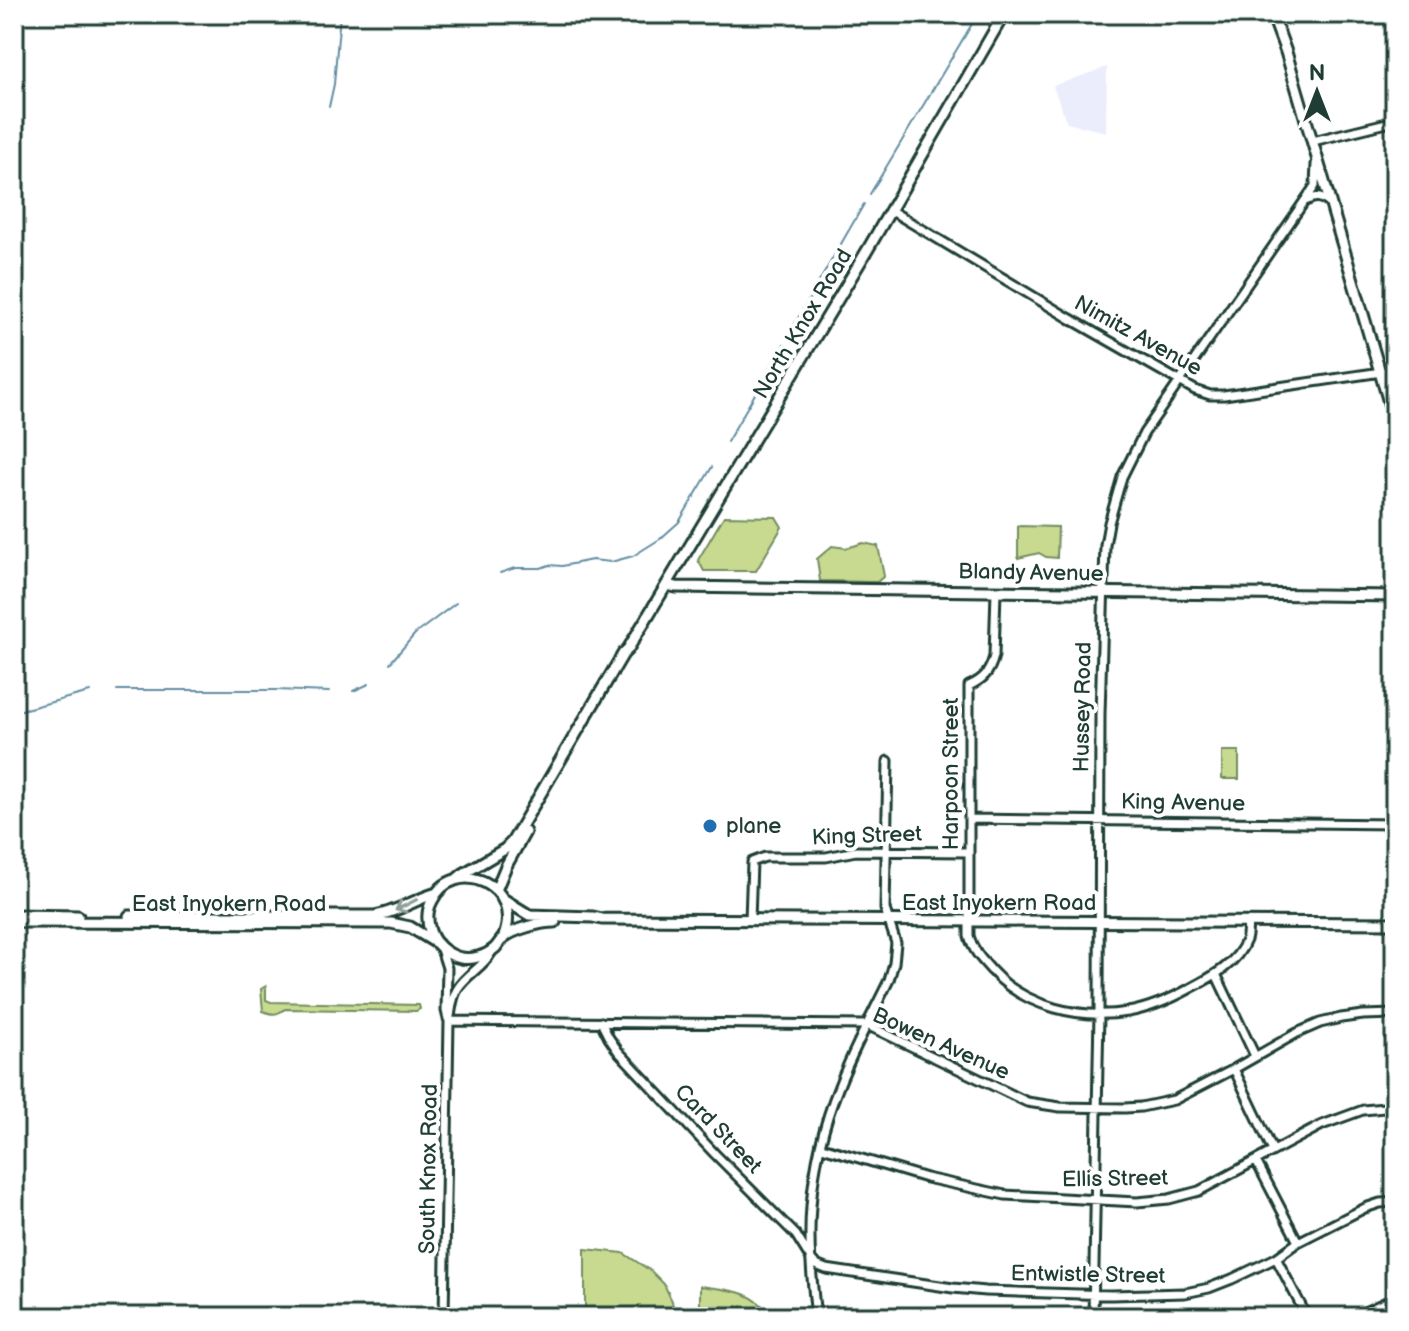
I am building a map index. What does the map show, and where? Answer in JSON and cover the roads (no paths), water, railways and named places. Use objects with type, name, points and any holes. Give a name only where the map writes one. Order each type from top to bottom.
[{"type":"street","name":"North Knox Road","points":[[457,879],[512,842],[740,465],[1004,14]]},
{"type":"street","points":[[1275,14],[1395,423]]},
{"type":"street","points":[[1313,141],[1395,121]]},
{"type":"street","name":"Hussey Road","points":[[1093,1317],[1099,1013],[1100,714],[1105,545],[1109,523],[1122,477],[1144,433],[1306,201],[1315,186],[1317,158]]},
{"type":"street","points":[[1306,201],[1314,197],[1330,204]]},
{"type":"street","name":"Nimitz Avenue","points":[[890,210],[1180,383],[1210,395],[1395,370]]},
{"type":"street","points":[[1195,390],[1190,377],[1196,360]]},
{"type":"street","name":"Blandy Avenue","points":[[667,585],[1395,596]]},
{"type":"street","name":"Harpoon Street","points":[[996,591],[992,664],[984,677],[969,686],[969,936],[977,955],[1008,986],[1046,1005],[1073,1012],[1128,1012],[1159,1004],[1216,974],[1234,959],[1246,940],[1248,922]]},
{"type":"street","name":"North Knox Road","points":[[496,890],[513,853],[628,656],[628,649]]},
{"type":"street","points":[[816,1317],[811,1209],[822,1147],[839,1086],[894,963],[895,936],[885,909],[888,761]]},
{"type":"street","name":"King Avenue","points":[[970,819],[1395,824]]},
{"type":"street","name":"King Street","points":[[750,920],[752,862],[765,857],[826,857],[856,851],[969,852]]},
{"type":"street","points":[[471,878],[485,882],[496,890],[503,899],[508,919],[503,939],[492,951],[482,956],[460,958],[449,954],[433,938],[428,926],[431,903],[437,893],[457,879],[471,878]]},
{"type":"street","name":"East Inyokern Road","points":[[14,915],[375,916],[389,914],[437,893]]},
{"type":"street","name":"East Inyokern Road","points":[[503,899],[529,915],[602,919],[1395,923]]},
{"type":"street","name":"East Inyokern Road","points":[[503,939],[536,924],[602,919]]},
{"type":"street","name":"East Inyokern Road","points":[[14,922],[391,923],[410,927],[440,945]]},
{"type":"street","name":"South Knox Road","points":[[440,945],[447,968],[446,1011],[449,1021]]},
{"type":"street","name":"South Knox Road","points":[[444,1317],[449,1021],[458,986],[487,960],[492,951]]},
{"type":"street","points":[[1216,974],[1255,1056]]},
{"type":"street","name":"Bowen Avenue","points":[[449,1021],[867,1025],[1027,1102],[1097,1108],[1141,1107],[1174,1100],[1320,1023],[1363,1015],[1395,1014]]},
{"type":"street","name":"Card Street","points":[[601,1022],[618,1051],[796,1235],[811,1259]]},
{"type":"street","points":[[1234,1069],[1273,1151]]},
{"type":"street","name":"Ellis Street","points":[[822,1147],[926,1178],[1005,1195],[1137,1202],[1187,1195],[1322,1125],[1363,1110],[1395,1107]]},
{"type":"street","points":[[1256,1161],[1298,1242]]},
{"type":"street","name":"Entwistle Street","points":[[811,1259],[826,1269],[953,1288],[1093,1295],[1185,1293],[1232,1279],[1365,1208],[1395,1202]]},
{"type":"street","points":[[1276,1258],[1307,1317]]},
{"type":"street","points":[[1354,1317],[1395,1298]]},
{"type":"waterway","points":[[329,107],[340,14]]},
{"type":"waterway","points":[[870,194],[978,14]]},
{"type":"waterway","points":[[789,334],[864,204]]},
{"type":"waterway","points":[[727,442],[784,344]]},
{"type":"waterway","points":[[500,573],[515,568],[562,566],[592,560],[611,562],[633,556],[679,522],[712,467]]},
{"type":"waterway","points":[[390,663],[415,634],[456,603]]},
{"type":"waterway","points":[[353,691],[369,684]]},
{"type":"waterway","points":[[117,690],[329,692]]},
{"type":"waterway","points":[[14,712],[90,692]]},
{"type":"place","name":"plane","points":[[710,826]]}]
